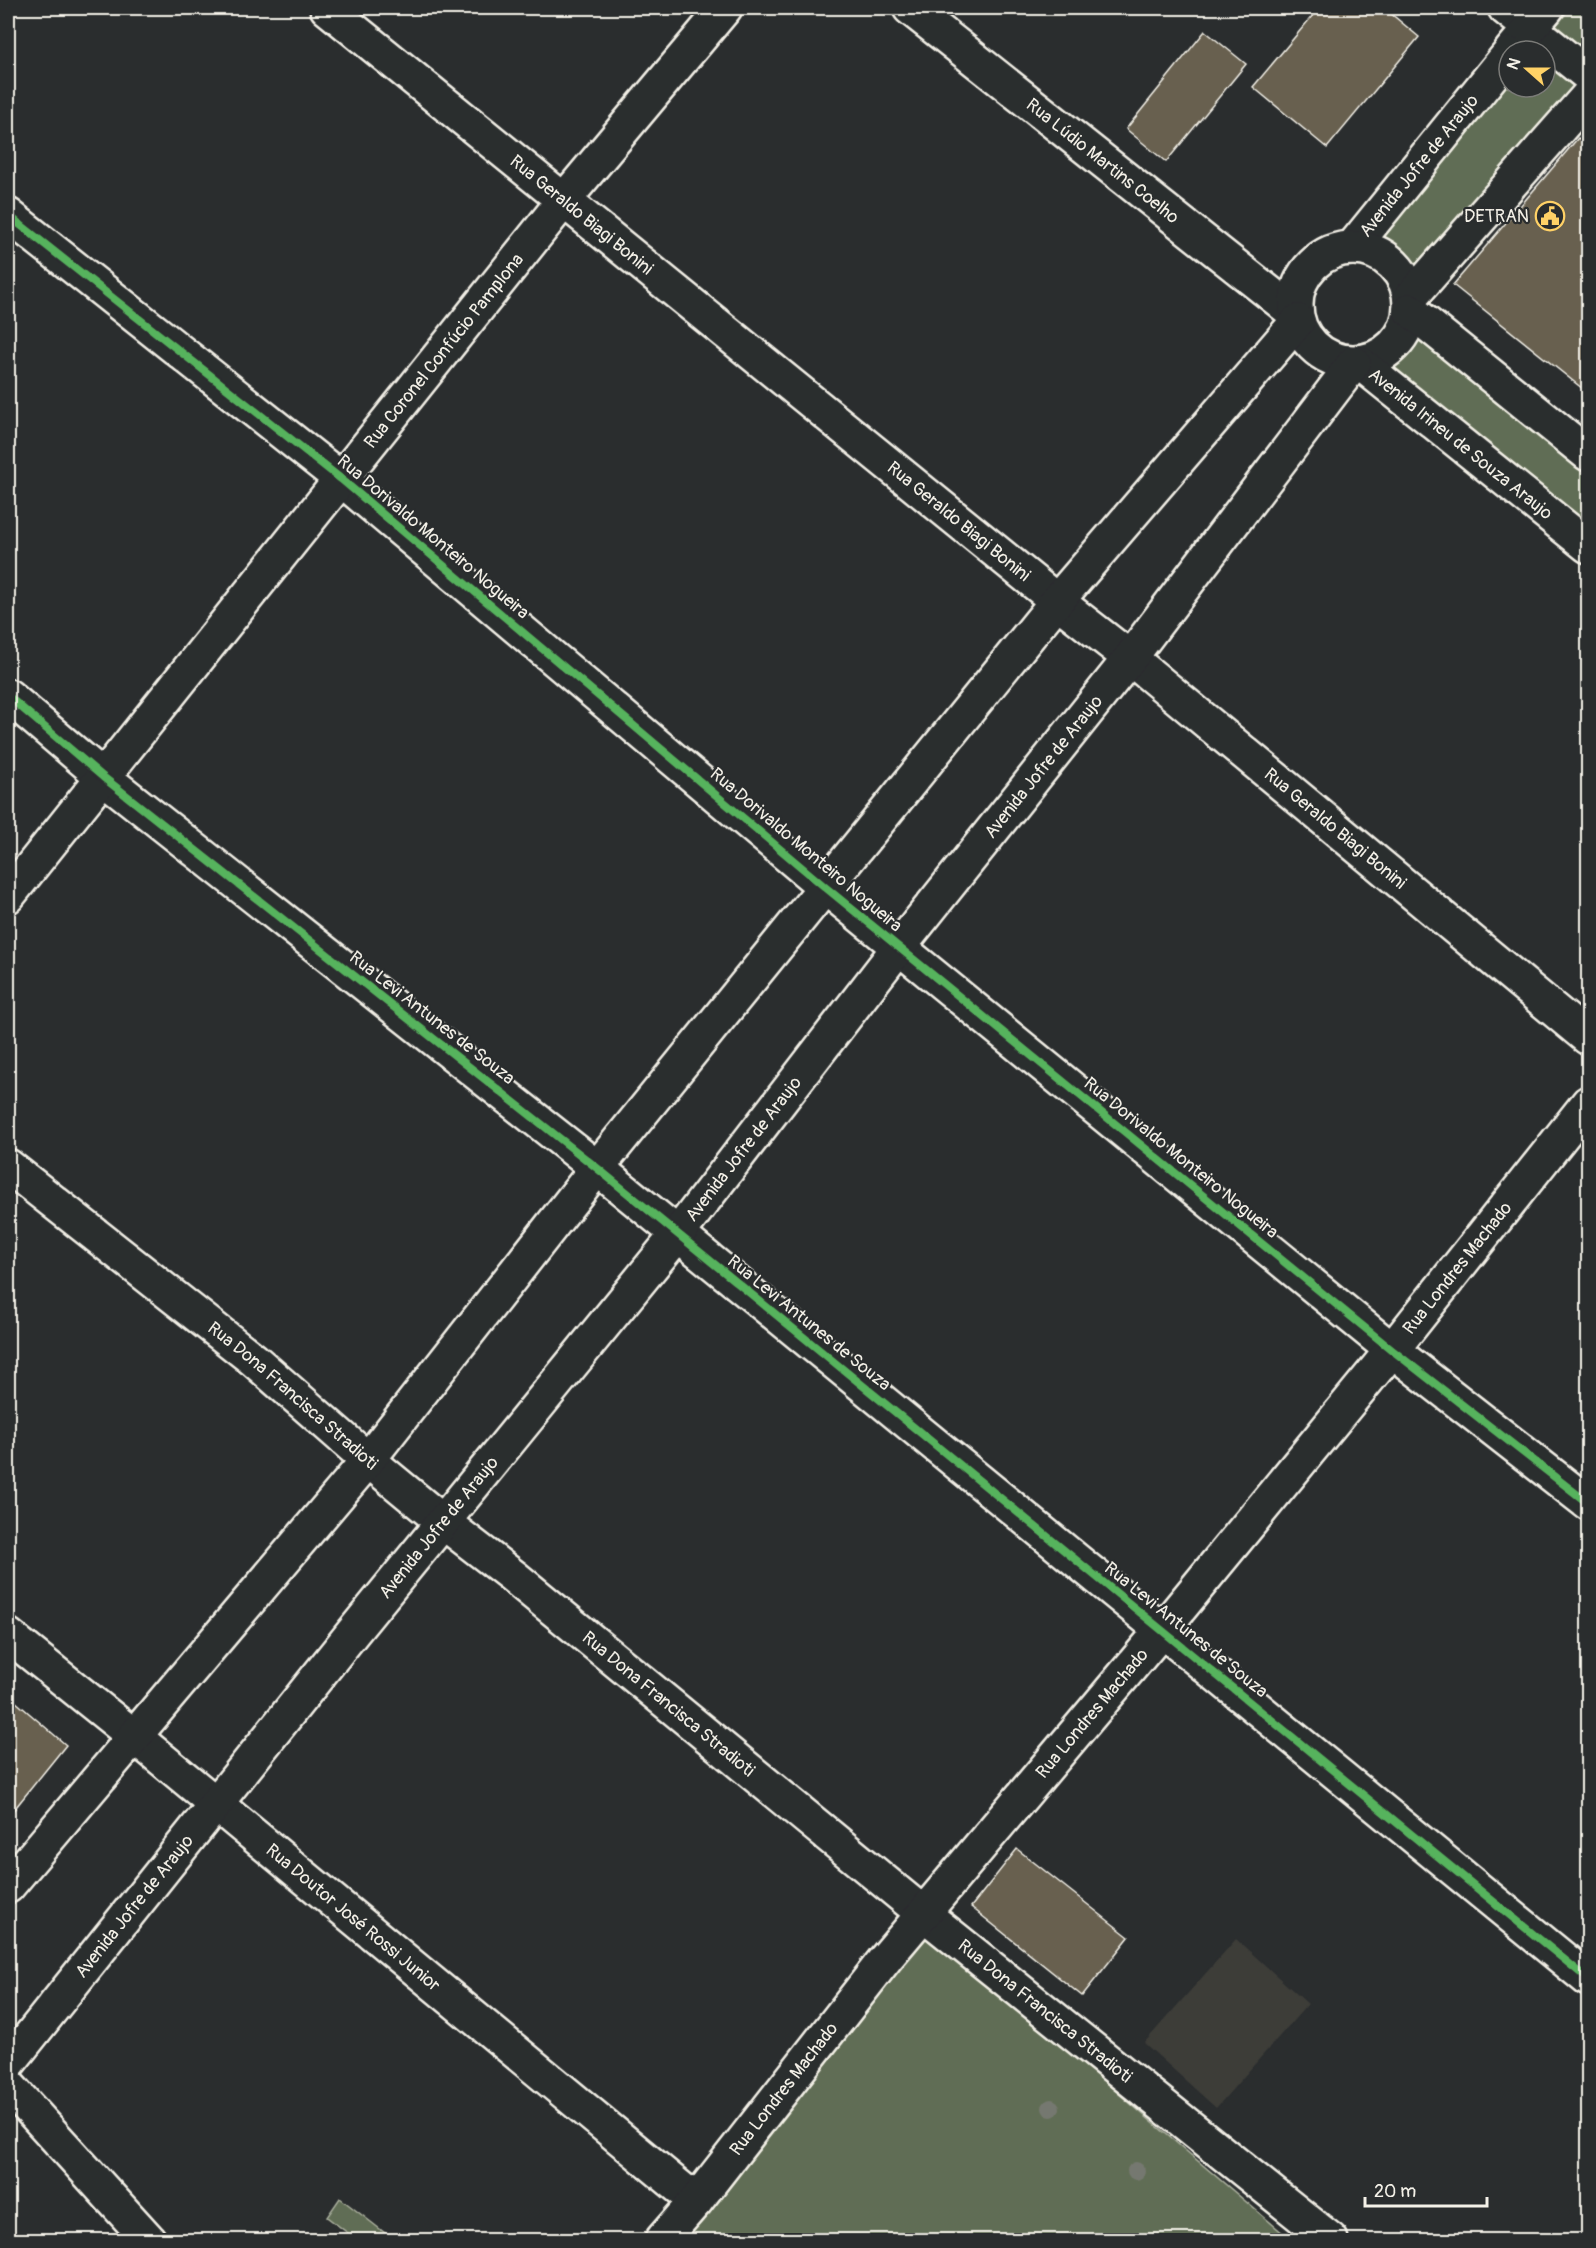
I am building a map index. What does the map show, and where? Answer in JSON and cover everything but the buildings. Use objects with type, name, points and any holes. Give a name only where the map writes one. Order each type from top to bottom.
[{"type":"street","name":"Rua Geraldo Biagi Bonini","points":[[327,8],[1130,658],[1588,1038]]},
{"type":"street","name":"Rua Coronel Confúcio Pamplona","points":[[8,896],[564,200],[725,8]]},
{"type":"street","name":"Rua Lúdio Martins Coelho","points":[[910,8],[1297,317]]},
{"type":"street","points":[[1505,8],[1524,35],[1588,75]]},
{"type":"street","name":"Avenida Jofre de Araujo","points":[[1352,248],[1524,35]]},
{"type":"street","points":[[1410,304],[1588,96]]},
{"type":"street","name":"Rua Dorivaldo Monteiro Nogueira","points":[[8,215],[341,479],[899,947],[1392,1350],[1588,1503]]},
{"type":"street","points":[[1352,248],[1372,252],[1391,262],[1404,279],[1410,304],[1405,328],[1394,345],[1379,357],[1357,363],[1330,358],[1310,343],[1297,317],[1297,294],[1304,276],[1317,261],[1333,251],[1352,248]]},
{"type":"street","points":[[1410,304],[1588,454]]},
{"type":"street","points":[[8,1886],[368,1460],[597,1168],[825,886],[1057,601],[1297,317]]},
{"type":"street","name":"Avenida Jofre de Araujo","points":[[8,2064],[214,1804],[677,1235],[899,947],[1130,658],[1357,363]]},
{"type":"street","name":"Avenida Irineu de Souza Araujo","points":[[1357,363],[1588,546]]},
{"type":"street","name":"Rua Levi Antunes de Souza","points":[[8,696],[103,777],[597,1168],[1588,1979]]},
{"type":"street","name":"Rua Londres Machado","points":[[662,2241],[886,1958],[1162,1630],[1392,1350],[1588,1103]]},
{"type":"street","name":"Rua Dona Francisca Stradioti","points":[[8,1166],[254,1360],[443,1522],[513,1576],[924,1914],[1331,2241]]},
{"type":"street","name":"Rua Doutor José Rossi Junior","points":[[8,1635],[696,2200]]},
{"type":"street","points":[[8,2085],[149,2241]]},
{"type":"shaded area","points":[[1236,1939],[1308,2004],[1216,2108],[1144,2043]]},
{"type":"green space","points":[[1571,8],[1588,8],[1588,74],[1411,276],[1392,254],[1374,245],[1497,94],[1497,99],[1557,99],[1557,39],[1544,39]]},
{"type":"green space","points":[[1410,324],[1588,443],[1588,528],[1368,360],[1393,346]]},
{"type":"green space","points":[[920,1925],[1291,2240],[664,2240]]},
{"type":"green space","points":[[340,2198],[394,2240],[357,2240],[327,2217]]},
{"type":"cycle path","points":[[8,215],[341,479],[825,887],[1392,1350],[1588,1503]]},
{"type":"cycle path","points":[[8,696],[103,777],[597,1168],[1588,1979]]},
{"type":"place","name":"DETRAN","points":[[1550,216]]}]
